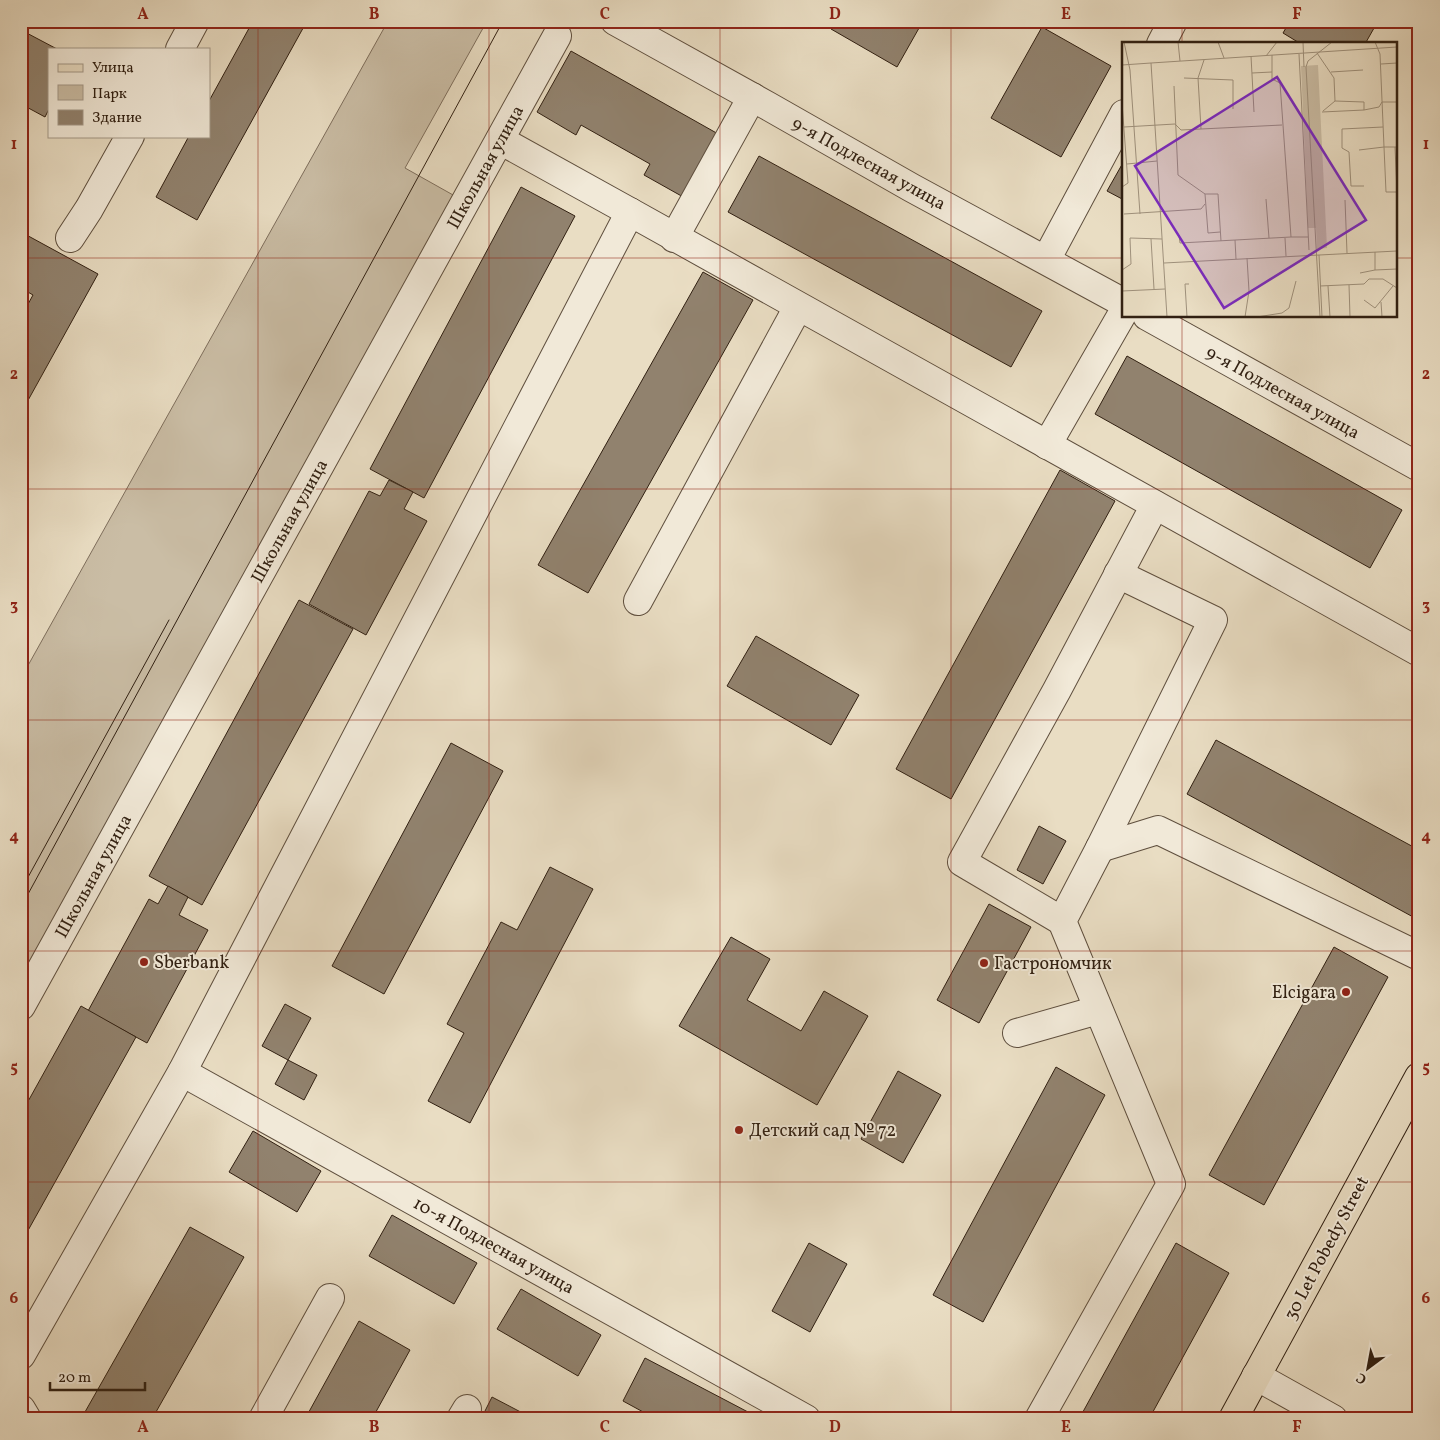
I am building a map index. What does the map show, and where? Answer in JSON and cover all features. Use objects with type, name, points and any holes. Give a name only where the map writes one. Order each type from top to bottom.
[{"type":"main road","name":"30 Let Pobedy Street","points":[[1233,1419],[1419,1077]]},
{"type":"street","points":[[181,48],[195,21]]},
{"type":"street","name":"9-я Подлесная улица","points":[[615,21],[912,188],[1122,302]]},
{"type":"street","points":[[1162,42],[1173,21]]},
{"type":"street","name":"Школьная улица","points":[[21,1006],[558,36]]},
{"type":"street","points":[[674,238],[752,97]]},
{"type":"street","points":[[1046,260],[1122,118]]},
{"type":"street","points":[[70,238],[129,138]]},
{"type":"street","points":[[500,140],[1419,652]]},
{"type":"street","points":[[21,1355],[182,1072],[630,212]]},
{"type":"street","points":[[638,601],[798,307]]},
{"type":"street","points":[[1047,445],[1122,314]]},
{"type":"street","name":"9-я Подлесная улица","points":[[1151,318],[1419,467]]},
{"type":"street","points":[[1039,1419],[1171,1184],[1062,921],[962,862],[1057,690],[1155,505]]},
{"type":"street","points":[[1062,921],[1213,620],[1118,574]]},
{"type":"street","points":[[1100,848],[1158,830],[1419,956]]},
{"type":"street","points":[[1018,1034],[1098,1010]]},
{"type":"street","name":"10-я Подлесная улица","points":[[182,1072],[793,1416]]},
{"type":"street","points":[[263,1419],[330,1298]]},
{"type":"street","points":[[1256,1376],[1333,1419]]},
{"type":"street","points":[[21,1409],[27,1419]]},
{"type":"green space","points":[[388,21],[487,21],[405,168],[462,200],[21,978],[21,678]]},
{"type":"building","points":[[253,21],[307,21],[197,220],[156,197],[188,138],[210,138],[210,99]]},
{"type":"building","points":[[835,21],[923,21],[897,67],[831,29]]},
{"type":"building","points":[[1290,21],[1378,21],[1366,42],[1298,42],[1283,33]]},
{"type":"building","points":[[1042,27],[1111,66],[1061,157],[991,118]]},
{"type":"building","points":[[21,30],[55,48],[48,48],[48,111],[45,117],[21,104]]},
{"type":"building","points":[[571,51],[720,135],[685,198],[644,175],[650,164],[581,125],[576,135],[537,112]]},
{"type":"building","points":[[759,156],[1042,311],[1011,367],[728,212]]},
{"type":"building","points":[[1122,165],[1122,199],[1107,191]]},
{"type":"building","points":[[521,187],[575,216],[424,498],[370,469]]},
{"type":"building","points":[[21,232],[98,274],[21,413],[21,317],[33,295],[21,288]]},
{"type":"building","points":[[703,272],[753,300],[588,593],[538,565]]},
{"type":"building","points":[[1127,356],[1402,510],[1370,568],[1095,414]]},
{"type":"building","points":[[1060,470],[1115,501],[951,799],[896,769]]},
{"type":"building","points":[[389,480],[413,492],[404,509],[427,521],[366,635],[309,604],[369,491],[380,496]]},
{"type":"building","points":[[299,600],[353,629],[202,905],[149,876]]},
{"type":"building","points":[[756,636],[859,695],[831,745],[727,686]]},
{"type":"building","points":[[1216,740],[1419,850],[1419,912],[1415,918],[1187,794]]},
{"type":"building","points":[[451,743],[503,771],[384,994],[332,966]]},
{"type":"building","points":[[1039,826],[1066,841],[1043,884],[1017,870]]},
{"type":"building","points":[[550,867],[593,889],[470,1123],[428,1101],[464,1033],[447,1024],[501,922],[517,930]]},
{"type":"building","points":[[168,886],[188,897],[179,915],[208,930],[147,1043],[88,1011],[149,899],[158,904]]},
{"type":"building","name":"Гастрономчик","points":[[989,904],[1031,927],[979,1023],[937,1000]]},
{"type":"building","points":[[731,937],[770,959],[747,1000],[801,1031],[824,991],[868,1016],[817,1105],[679,1026]]},
{"type":"building","points":[[1334,947],[1388,977],[1264,1205],[1209,1175]]},
{"type":"building","points":[[285,1004],[311,1018],[288,1060],[262,1046]]},
{"type":"building","points":[[81,1006],[136,1037],[21,1243],[21,1114]]},
{"type":"building","points":[[288,1060],[317,1075],[304,1100],[275,1084]]},
{"type":"building","points":[[1056,1067],[1105,1095],[983,1322],[933,1295]]},
{"type":"building","points":[[898,1071],[941,1095],[903,1163],[861,1139]]},
{"type":"building","points":[[253,1131],[321,1171],[297,1212],[229,1172]]},
{"type":"building","points":[[392,1215],[477,1263],[454,1304],[369,1256]]},
{"type":"building","points":[[190,1227],[244,1257],[152,1419],[81,1419]]},
{"type":"building","points":[[809,1243],[847,1264],[810,1332],[772,1311]]},
{"type":"building","points":[[1176,1243],[1229,1273],[1149,1419],[1079,1419]]},
{"type":"building","points":[[521,1289],[601,1335],[578,1376],[497,1329]]},
{"type":"building","points":[[359,1321],[410,1350],[372,1419],[305,1419]]},
{"type":"building","points":[[645,1358],[748,1412],[744,1419],[656,1419],[623,1401]]},
{"type":"building","points":[[492,1397],[534,1419],[481,1419]]},
{"type":"tram line","points":[[21,907],[503,21]]},
{"type":"tram line","points":[[21,890],[169,620]]},
{"type":"place","name":"Sberbank","points":[[144,962]]},
{"type":"place","name":"Гастрономчик","points":[[984,963]]},
{"type":"place","name":"Elcigara","points":[[1346,992]]},
{"type":"place","name":"Детский сад № 72","points":[[739,1130]]}]
